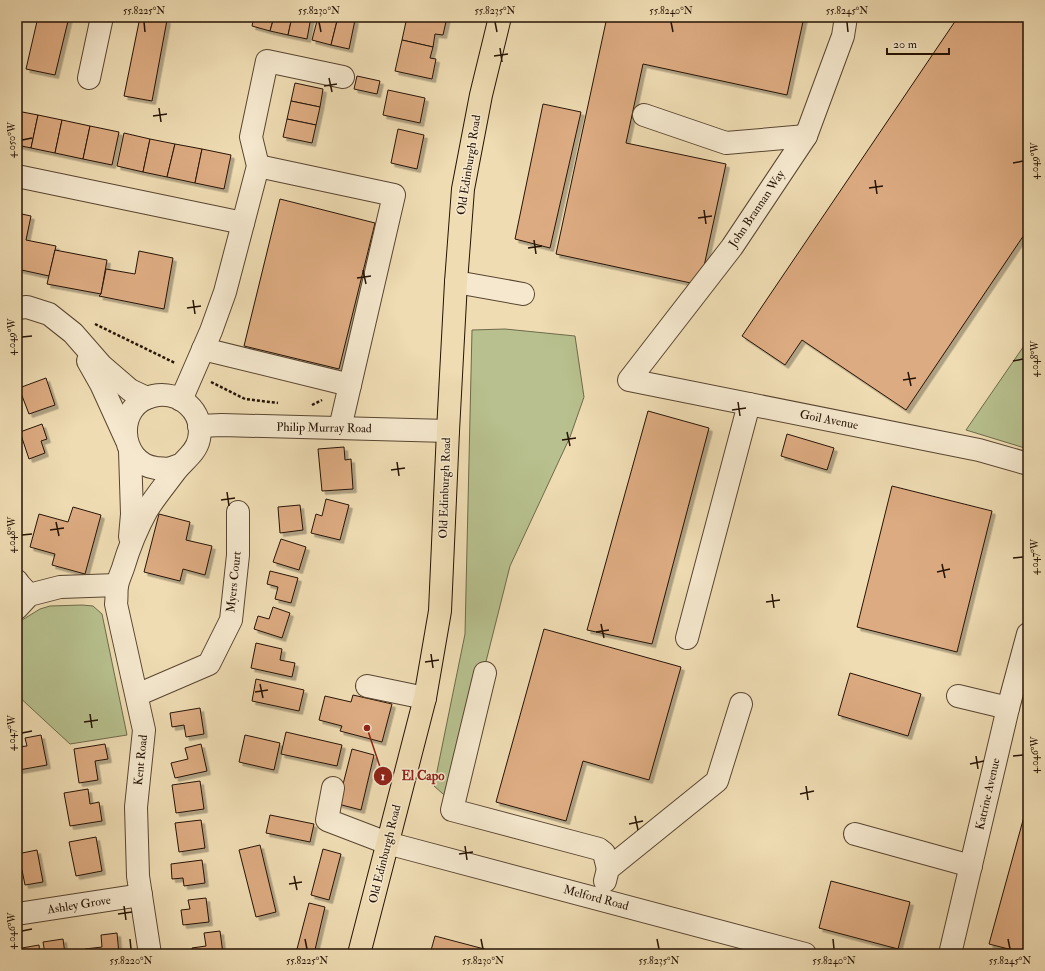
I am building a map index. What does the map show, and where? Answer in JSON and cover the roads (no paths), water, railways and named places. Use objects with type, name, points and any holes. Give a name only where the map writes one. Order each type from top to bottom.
[{"type":"main road","name":"Old Edinburgh Road","points":[[359,954],[425,698],[440,611],[456,282],[463,189],[481,95],[500,17]]},
{"type":"street","points":[[89,78],[102,17]]},
{"type":"street","name":"John Brannan Way","points":[[629,380],[732,247],[806,136],[843,36],[846,17]]},
{"type":"street","points":[[181,400],[225,292],[244,223],[258,166],[251,137],[267,61],[343,77]]},
{"type":"street","points":[[644,115],[726,143],[806,136]]},
{"type":"street","points":[[258,166],[394,195],[340,428]]},
{"type":"street","points":[[17,176],[244,223]]},
{"type":"street","points":[[456,282],[523,294]]},
{"type":"street","points":[[17,308],[27,307],[49,314],[73,333],[101,365],[130,390],[147,398]]},
{"type":"street","points":[[73,333],[101,384],[128,445],[138,460],[149,467],[167,469],[180,465],[194,452],[199,439],[198,419],[191,408],[174,396],[162,394],[150,396],[139,403],[132,410],[126,421],[128,445]]},
{"type":"street","points":[[203,349],[350,385]]},
{"type":"street","name":"Goil Avenue","points":[[629,380],[979,450],[1028,464]]},
{"type":"street","points":[[687,638],[749,404]]},
{"type":"street","name":"Philip Murray Road","points":[[199,426],[222,425],[448,431]]},
{"type":"street","name":"Kent Road","points":[[128,445],[132,514],[130,546]]},
{"type":"street","name":"Kent Road","points":[[150,954],[138,876],[136,807],[144,730],[116,604],[117,585],[130,546],[148,509],[180,465]]},
{"type":"street","name":"Myers Court","points":[[137,695],[209,664],[230,620],[238,555],[238,512]]},
{"type":"street","points":[[21,595],[60,587],[117,585]]},
{"type":"street","name":"Katrine Avenue","points":[[950,954],[1008,708],[1028,634]]},
{"type":"street","points":[[485,674],[452,810],[599,849],[604,853],[608,869],[600,899]]},
{"type":"street","points":[[367,686],[425,698]]},
{"type":"street","points":[[958,696],[1008,708]]},
{"type":"street","points":[[608,869],[717,781],[741,704]]},
{"type":"street","name":"Melford Road","points":[[332,788],[327,820],[387,843],[802,954]]},
{"type":"street","points":[[855,834],[971,866]]},
{"type":"street","name":"Ashley Grove","points":[[17,914],[141,895]]},
{"type":"place","name":"El Capo","points":[[367,728]]}]
